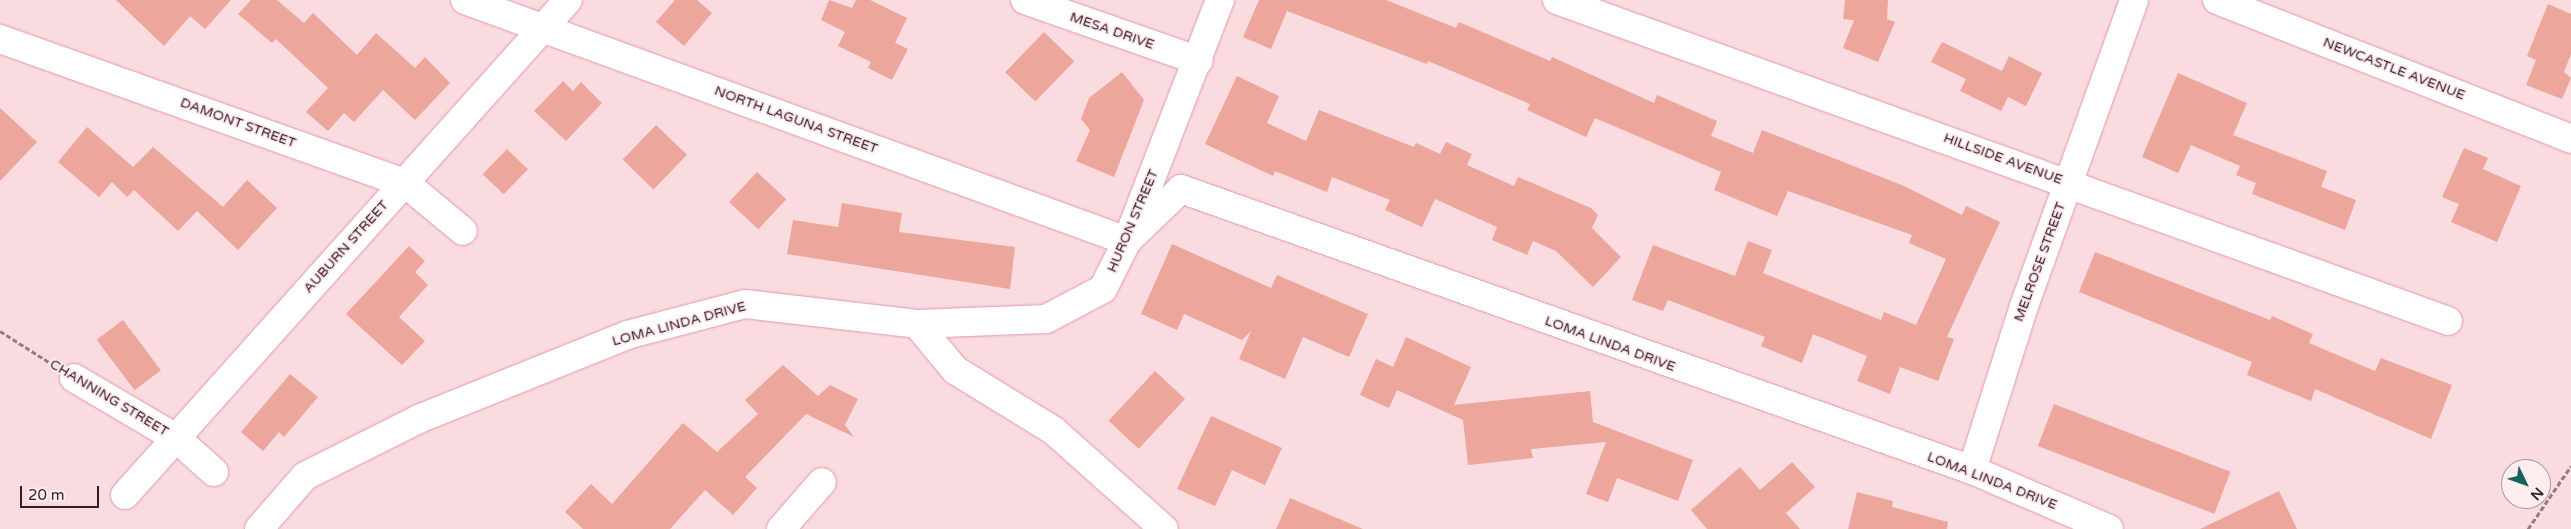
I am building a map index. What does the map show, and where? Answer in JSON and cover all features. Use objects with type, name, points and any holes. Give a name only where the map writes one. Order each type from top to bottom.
[{"type":"street","name":"NORTH LAGUNA STREET","points":[[465,0],[542,26],[1127,241]]},
{"type":"street","name":"AUBURN STREET","points":[[125,495],[542,26],[568,0]]},
{"type":"street","name":"MESA DRIVE","points":[[1025,0],[1199,61]]},
{"type":"street","name":"HURON STREET","points":[[917,324],[1046,319],[1103,289],[1127,241],[1199,61],[1220,0]]},
{"type":"street","name":"HILLSIDE AVENUE","points":[[1558,0],[2448,321]]},
{"type":"street","name":"MELROSE STREET","points":[[1972,470],[2068,183],[2134,0]]},
{"type":"street","name":"NEWCASTLE AVENUE","points":[[2217,0],[2571,139]]},
{"type":"street","name":"DAMONT STREET","points":[[0,39],[405,182],[462,231]]},
{"type":"street","name":"LOMA LINDA DRIVE","points":[[1127,241],[1181,189],[1972,470],[2109,529]]},
{"type":"street","name":"LOMA LINDA DRIVE","points":[[259,529],[305,476],[421,418],[627,335],[745,304],[917,324]]},
{"type":"street","points":[[917,324],[955,370],[1054,431],[1164,529]]},
{"type":"street","name":"CHANNING STREET","points":[[74,378],[176,438],[214,472]]},
{"type":"street","points":[[781,529],[822,482]]},
{"type":"path","name":"CHANNING STREET","points":[[0,331],[74,378]]},
{"type":"path","points":[[2528,529],[2571,466]]},
{"type":"building","points":[[116,0],[231,0],[205,29],[190,16],[164,46]]},
{"type":"building","points":[[251,0],[277,0],[304,23],[313,13],[357,55],[376,33],[415,68],[425,57],[450,83],[415,120],[383,90],[354,122],[344,113],[328,131],[306,112],[328,88],[276,39],[272,43],[238,14]]},
{"type":"building","points":[[675,0],[697,0],[712,13],[684,46],[656,22]]},
{"type":"building","points":[[829,0],[852,8],[856,0],[870,0],[907,18],[895,43],[908,49],[892,80],[868,68],[871,62],[838,46],[845,32],[821,20]]},
{"type":"building","points":[[1259,0],[1386,0],[1456,28],[1459,22],[1550,61],[1552,57],[1654,103],[1657,95],[1717,121],[1711,136],[1753,153],[1762,130],[1904,186],[1962,215],[1966,206],[2000,222],[1947,337],[1954,339],[1938,381],[1900,367],[1890,394],[1857,381],[1867,356],[1813,334],[1802,363],[1761,346],[1765,337],[1668,300],[1663,311],[1632,300],[1653,245],[1735,276],[1748,241],[1772,250],[1763,273],[1881,320],[1884,312],[1916,325],[1946,259],[1909,243],[1912,235],[1788,191],[1777,216],[1714,190],[1721,172],[1595,118],[1586,137],[1527,110],[1530,104],[1428,61],[1427,64],[1287,11],[1271,49],[1243,37]]},
{"type":"building","points":[[1845,0],[1888,0],[1887,19],[1895,22],[1878,62],[1843,48],[1854,20],[1843,19]]},
{"type":"building","points":[[2548,4],[2571,14],[2571,54],[2564,72],[2571,78],[2562,99],[2526,85],[2536,60],[2527,56]]},
{"type":"building","points":[[1044,32],[1074,61],[1035,101],[1005,72]]},
{"type":"building","points":[[1942,42],[2002,71],[2009,56],[2042,73],[2026,106],[2008,97],[2001,111],[1960,91],[1966,79],[1931,62]]},
{"type":"building","points":[[1122,72],[1144,100],[1114,177],[1076,161],[1090,130],[1081,119],[1089,98]]},
{"type":"building","points":[[2178,73],[2247,103],[2233,135],[2327,171],[2321,187],[2356,200],[2345,230],[2252,194],[2256,183],[2236,175],[2240,166],[2191,145],[2178,173],[2142,157]]},
{"type":"building","points":[[1237,76],[1279,96],[1267,123],[1306,141],[1319,110],[1414,147],[1416,143],[1440,154],[1446,142],[1472,154],[1467,165],[1514,186],[1518,177],[1591,208],[1598,215],[1592,228],[1621,257],[1593,287],[1556,251],[1533,241],[1527,255],[1492,240],[1497,227],[1435,199],[1422,227],[1385,210],[1390,200],[1332,177],[1327,192],[1275,171],[1273,176],[1205,144]]},
{"type":"building","points":[[563,81],[573,91],[581,82],[602,103],[566,141],[534,111]]},
{"type":"building","points":[[0,108],[37,142],[0,181]]},
{"type":"building","points":[[656,125],[687,155],[654,189],[623,160]]},
{"type":"building","points":[[87,127],[133,167],[153,147],[223,207],[247,180],[277,208],[238,250],[197,211],[178,231],[134,190],[127,197],[112,182],[99,197],[58,162]]},
{"type":"building","points":[[2464,148],[2488,158],[2483,169],[2521,186],[2497,242],[2451,222],[2459,204],[2442,197]]},
{"type":"building","points":[[507,149],[528,169],[504,194],[483,174]]},
{"type":"building","points":[[757,172],[786,199],[758,229],[729,202]]},
{"type":"building","points":[[842,203],[902,213],[899,232],[1015,247],[1010,289],[787,254],[793,220],[838,227]]},
{"type":"building","points":[[1172,244],[1271,288],[1277,275],[1368,314],[1349,357],[1303,337],[1285,379],[1239,359],[1251,331],[1242,340],[1184,314],[1177,330],[1141,314]]},
{"type":"building","points":[[409,246],[425,261],[415,272],[428,285],[399,317],[425,341],[402,365],[346,314]]},
{"type":"building","points":[[2095,252],[2270,320],[2272,316],[2313,334],[2309,343],[2375,371],[2381,358],[2452,385],[2431,439],[2315,389],[2311,401],[2247,375],[2252,362],[2079,292]]},
{"type":"building","points":[[123,320],[161,370],[135,390],[97,340]]},
{"type":"building","points":[[1406,337],[1471,367],[1454,405],[1590,391],[1593,422],[1693,460],[1678,501],[1617,478],[1608,502],[1586,494],[1606,442],[1531,449],[1533,458],[1468,465],[1463,420],[1397,390],[1389,408],[1360,395],[1376,359],[1393,367]]},
{"type":"building","points":[[783,365],[818,396],[830,385],[858,399],[845,425],[854,437],[806,414],[745,477],[757,488],[733,515],[705,490],[670,529],[583,529],[565,512],[591,484],[612,504],[683,423],[717,452],[758,414],[745,400]]},
{"type":"building","points":[[1155,371],[1185,399],[1139,449],[1109,421]]},
{"type":"building","points":[[290,374],[318,397],[284,437],[279,432],[263,451],[241,432]]},
{"type":"building","points":[[2054,404],[2230,472],[2214,514],[2038,446]]},
{"type":"building","points":[[1211,416],[1282,448],[1265,485],[1232,470],[1215,506],[1177,489]]},
{"type":"building","points":[[1792,462],[1815,487],[1786,513],[1800,529],[1707,529],[1691,510],[1740,467],[1760,490]]},
{"type":"building","points":[[2279,491],[2297,529],[2200,529]]},
{"type":"building","points":[[1857,492],[1893,501],[1892,507],[1948,522],[1947,529],[1848,529]]},
{"type":"building","points":[[1290,498],[1363,529],[1276,529]]}]
